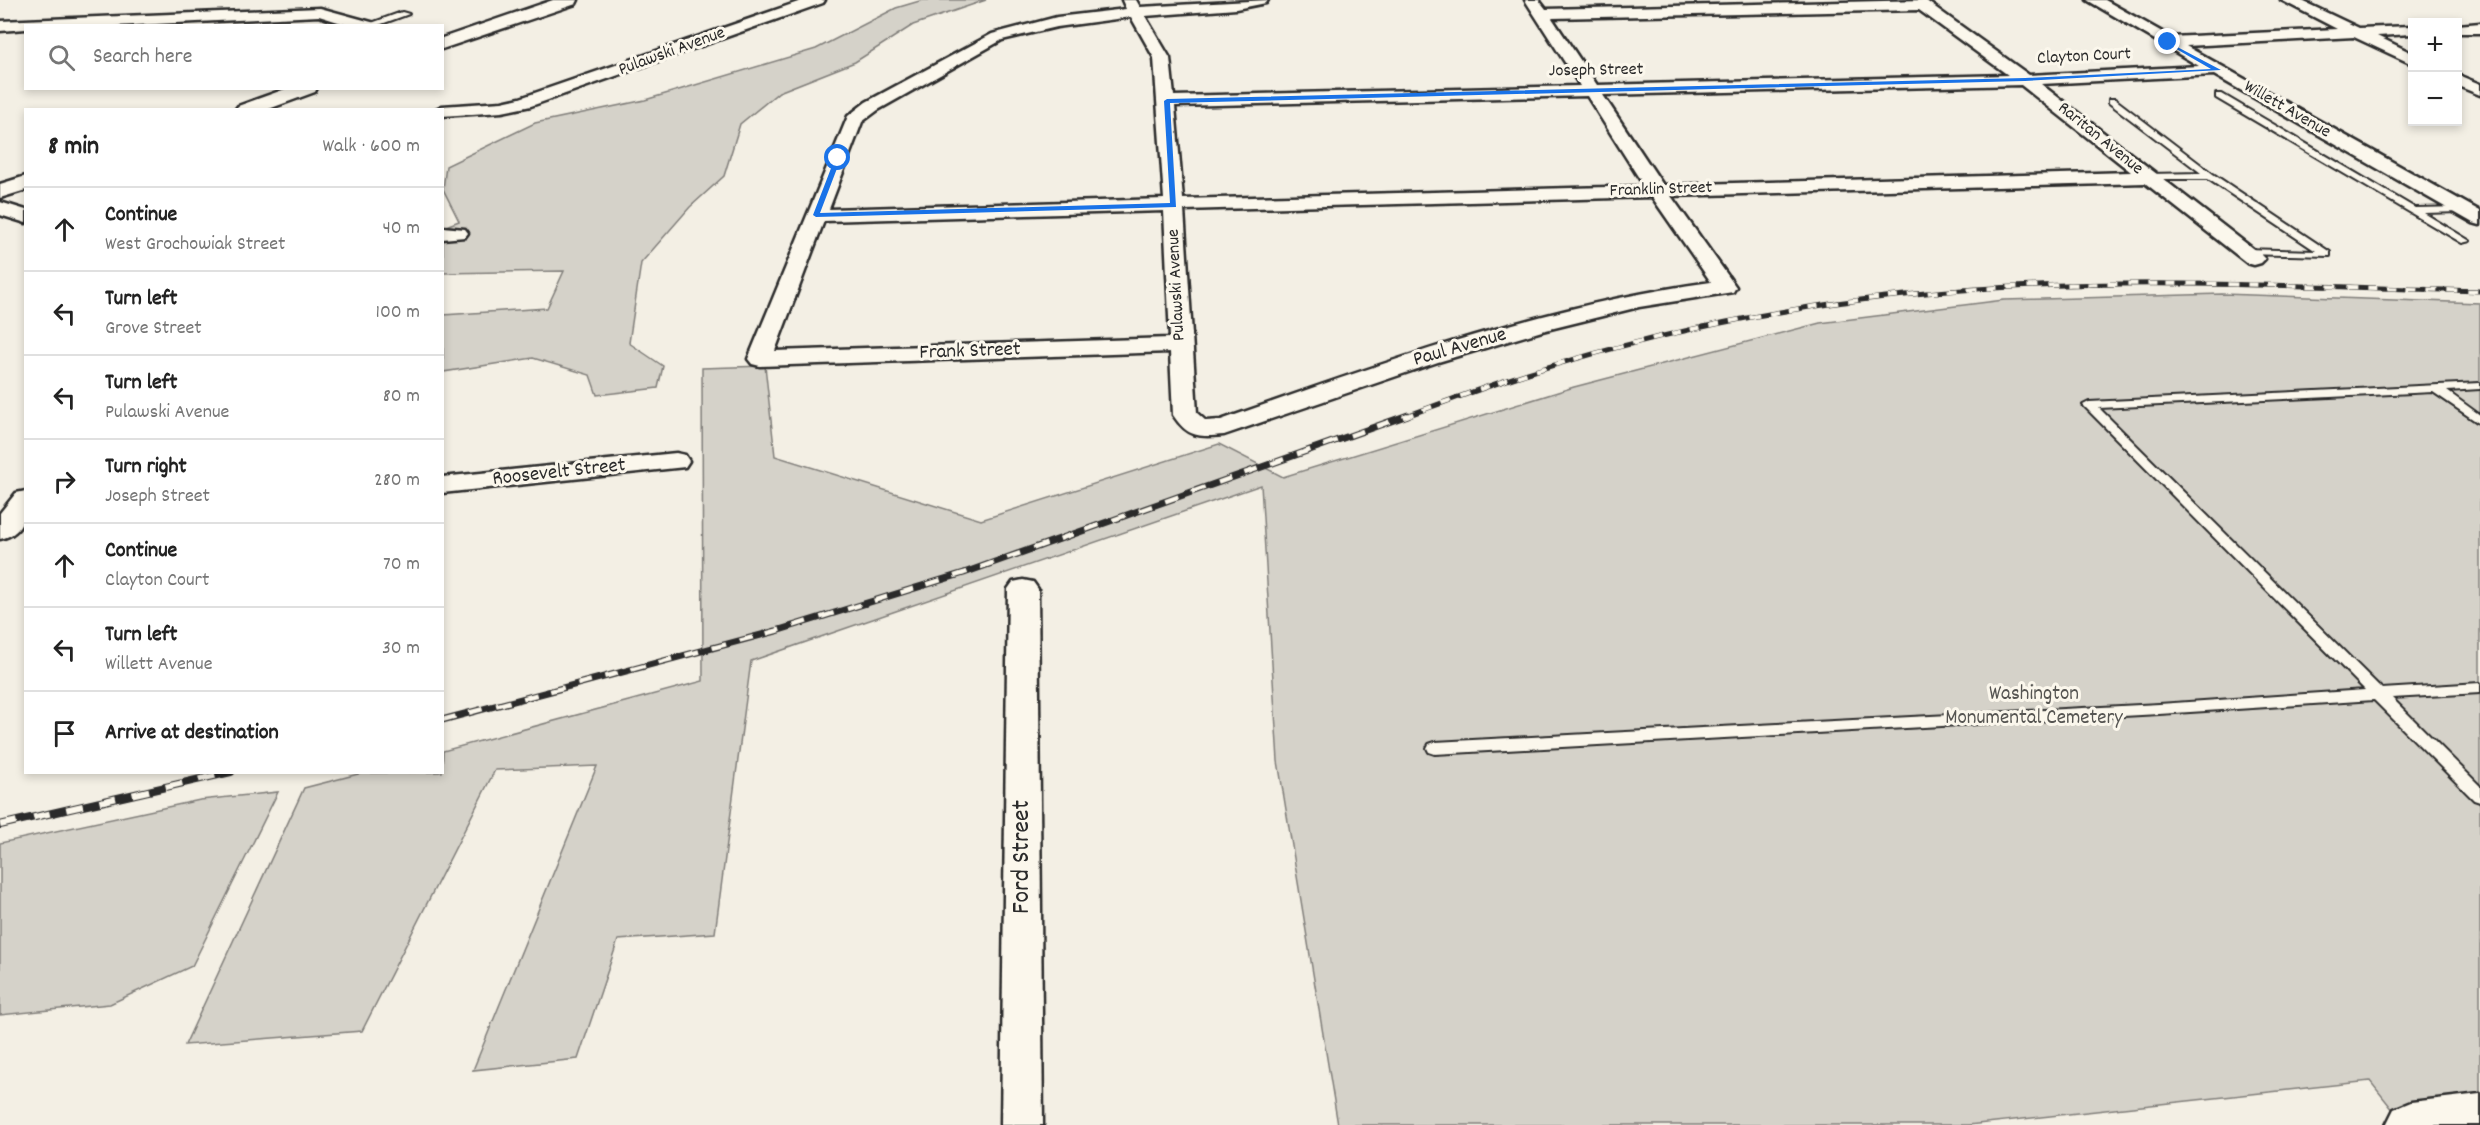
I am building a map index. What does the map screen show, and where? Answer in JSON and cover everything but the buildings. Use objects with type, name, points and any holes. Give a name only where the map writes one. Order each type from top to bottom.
[{"type":"main road","points":[[444,43],[570,0]]},
{"type":"main road","points":[[251,108],[302,90]]},
{"type":"main road","points":[[0,191],[24,184]]},
{"type":"main road","points":[[2411,1125],[2480,1117]]},
{"type":"street","name":"Pulawski Avenue","points":[[444,111],[502,107],[525,102],[819,0]]},
{"type":"street","points":[[816,215],[855,120],[872,105],[997,38],[1132,6],[1236,5],[1261,0]]},
{"type":"street","name":"Willett Avenue","points":[[2094,0],[2470,208],[2480,219]]},
{"type":"street","points":[[2288,0],[2408,57]]},
{"type":"street","points":[[1536,7],[1920,2]]},
{"type":"street","name":"Raritan Avenue","points":[[1920,2],[2025,80],[2250,255]]},
{"type":"street","points":[[126,21],[150,5]]},
{"type":"street","points":[[339,16],[352,5]]},
{"type":"street","name":"Pulawski Avenue","points":[[1132,6],[1162,58],[1174,205],[1185,415],[1200,429]]},
{"type":"street","points":[[1536,7],[1657,190]]},
{"type":"street","points":[[50,24],[320,12],[367,24]]},
{"type":"street","points":[[0,26],[24,25]]},
{"type":"street","points":[[2462,28],[2480,27]]},
{"type":"street","points":[[2168,42],[2408,30]]},
{"type":"street","name":"Clayton Court","points":[[2025,80],[2218,70]]},
{"type":"street","name":"Joseph Street","points":[[1167,101],[2025,80]]},
{"type":"street","points":[[2462,82],[2480,90]]},
{"type":"street","name":"Franklin Street","points":[[816,215],[2148,177]]},
{"type":"street","name":"Paul Avenue","points":[[1200,429],[1224,427],[1405,363],[1552,321],[1642,300],[1725,287],[1657,190]]},
{"type":"street","points":[[0,208],[24,216]]},
{"type":"street","name":"Frank Street","points":[[816,215],[760,359],[1180,345]]},
{"type":"street","name":"Roosevelt Street","points":[[444,485],[676,461]]},
{"type":"street","points":[[0,531],[24,501]]},
{"type":"street","points":[[0,531],[24,529]]},
{"type":"street","name":"Ford Street","points":[[1022,1125],[1023,589]]},
{"type":"lane","points":[[373,24],[405,14]]},
{"type":"lane","points":[[2219,96],[2465,241]]},
{"type":"lane","points":[[2112,101],[2210,176],[2327,254],[2250,255]]},
{"type":"lane","points":[[2148,177],[2210,176]]},
{"type":"lane","points":[[2413,211],[2470,208]]},
{"type":"lane","points":[[2480,386],[2089,405],[2480,796]]},
{"type":"lane","points":[[2434,388],[2480,420]]},
{"type":"lane","points":[[1435,748],[2147,710],[2480,688]]},
{"type":"green space","points":[[923,0],[986,0],[913,25],[855,62],[779,92],[740,124],[724,176],[690,207],[641,263],[629,343],[663,366],[658,388],[597,395],[590,375],[533,358],[444,372],[444,315],[547,308],[564,271],[444,273],[444,227],[459,221],[444,191],[446,166],[535,123],[645,100],[816,49],[896,8]]},
{"type":"green space","name":"Washington Monumental Cemetery","points":[[2222,294],[2480,303],[2480,1125],[2405,1125],[2370,1081],[1968,1125],[1338,1125],[1278,761],[1261,485],[751,661],[715,933],[618,940],[578,1059],[473,1070],[597,766],[495,770],[362,1031],[185,1045],[304,788],[358,774],[444,774],[444,751],[703,681],[702,368],[765,366],[775,456],[981,520],[1219,444],[1283,477],[1574,387],[1820,323],[2004,300]]},
{"type":"green space","points":[[278,792],[192,966],[110,1004],[0,1015],[0,843],[200,800]]},
{"type":"railway","points":[[1404,417],[1513,378],[1623,346],[1720,323],[1866,299],[1986,288],[2127,284],[2480,291]]},
{"type":"railway","points":[[444,719],[776,631],[964,573],[1408,415]]},
{"type":"railway","points":[[0,825],[222,774]]},
{"type":"route","points":[[838,158],[816,215],[1174,205],[1167,101],[2025,80],[2218,70],[2168,42]]}]
